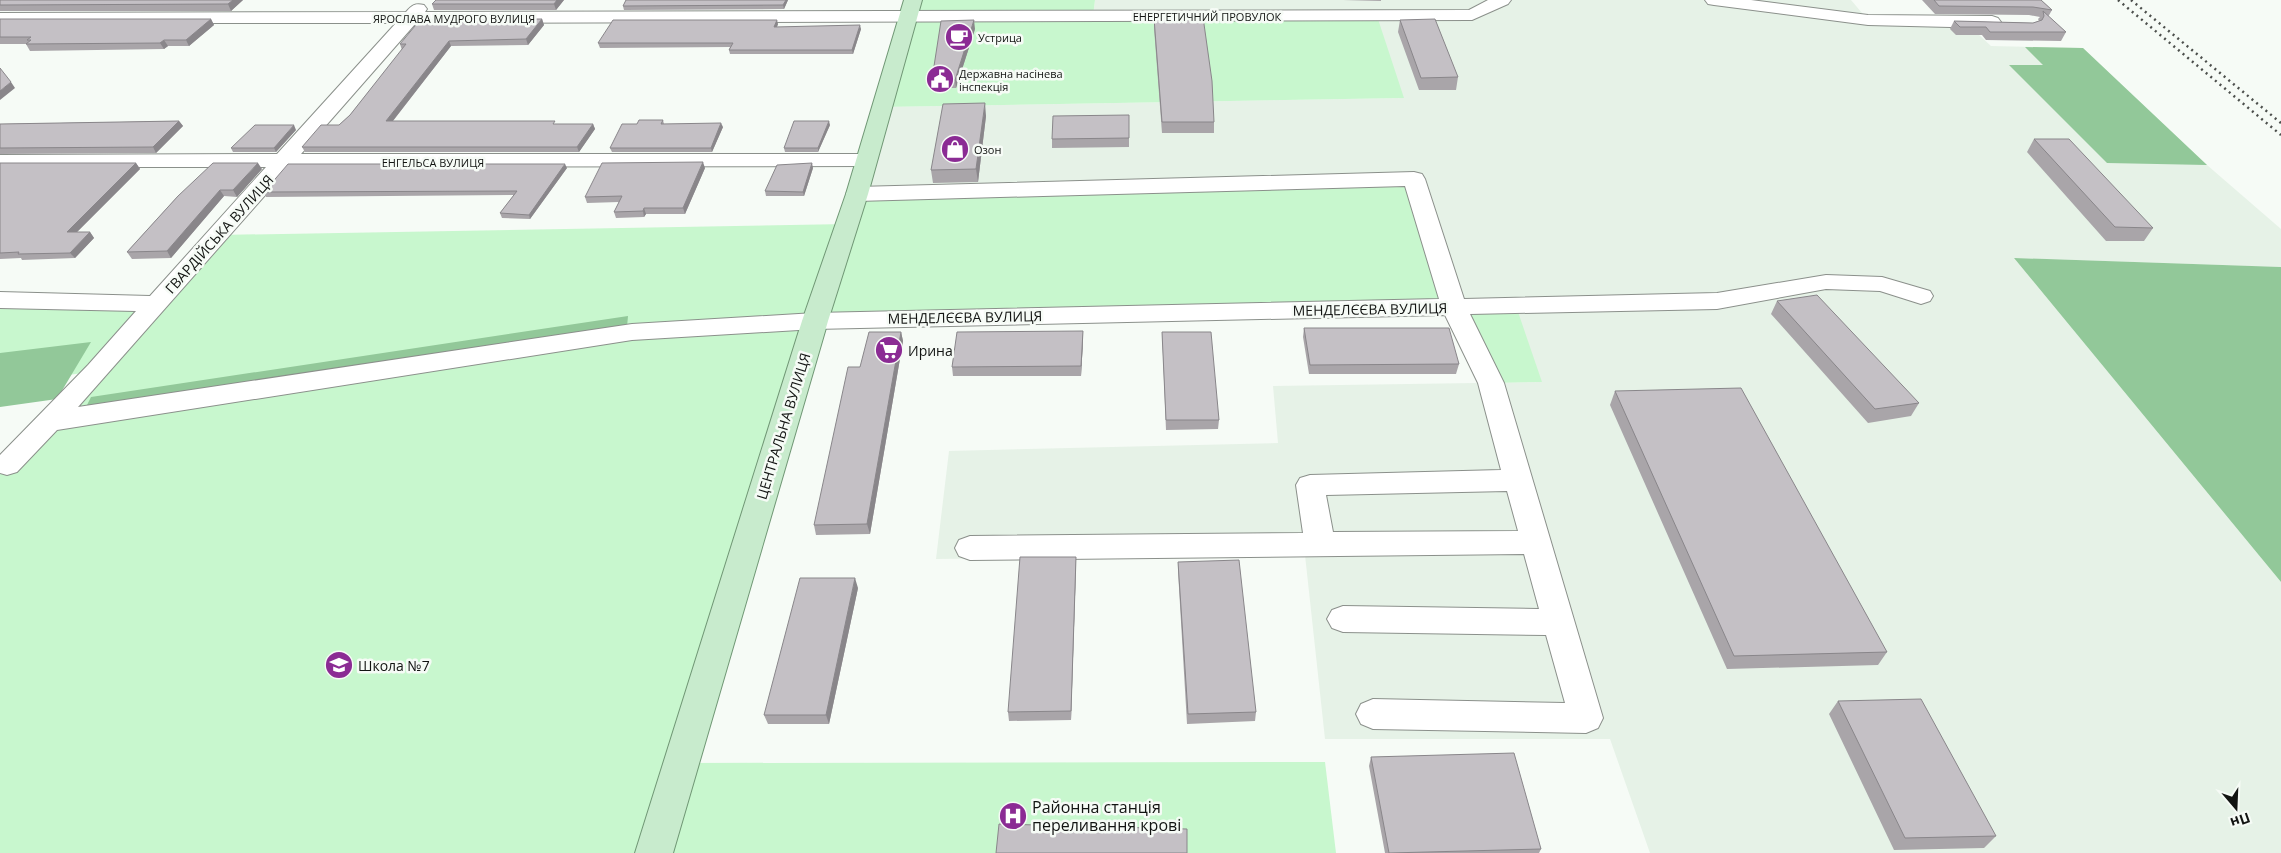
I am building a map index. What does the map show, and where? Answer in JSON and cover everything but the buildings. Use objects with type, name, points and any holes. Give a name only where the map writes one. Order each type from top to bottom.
[{"type":"main road","name":"ЦЕНТРАЛЬНА ВУЛИЦЯ","points":[[654,853],[815,321],[857,194],[911,9]]},
{"type":"street","points":[[0,9],[12,0]]},
{"type":"street","name":"ГВАРДІЙСЬКА ВУЛИЦЯ","points":[[7,465],[51,421],[157,304],[426,0]]},
{"type":"street","name":"ЕНЕРГЕТИЧНИЙ ПРОВУЛОК","points":[[911,9],[1472,16],[1502,0]]},
{"type":"street","points":[[1714,0],[1802,13],[1868,20],[2010,22]]},
{"type":"street","name":"ЯРОСЛАВА МУДРОГО ВУЛИЦЯ","points":[[0,18],[410,18],[911,9]]},
{"type":"street","name":"ЕНГЕЛЬСА ВУЛИЦЯ","points":[[0,161],[866,160]]},
{"type":"street","points":[[857,194],[1414,180],[1454,307],[1492,383],[1586,718],[1373,714]]},
{"type":"street","name":"МЕНДЕЛЄЄВА ВУЛИЦЯ","points":[[51,421],[632,332],[815,321],[1717,301],[1826,282],[1882,284],[1921,296]]},
{"type":"street","points":[[0,300],[157,304]]},
{"type":"street","points":[[1320,544],[1310,485],[1519,480]]},
{"type":"street","points":[[970,548],[1536,542]]},
{"type":"street","points":[[1343,619],[1559,622]]},
{"type":"shaded area","points":[[1095,0],[1851,0],[1868,20],[1965,22],[1991,46],[2083,48],[2207,165],[2281,229],[2281,267],[2014,258],[2281,582],[2281,853],[1650,853],[1610,739],[1325,739],[1305,555],[936,559],[949,451],[1278,443],[1273,386],[1542,382],[1454,307],[857,194],[881,107],[1404,98],[1093,16]]},
{"type":"green space","points":[[913,0],[1095,0],[1093,16],[1377,16],[1404,98],[881,107]]},
{"type":"green space","points":[[2025,47],[2083,48],[2207,165],[2107,163],[2009,65],[2043,65]]},
{"type":"green space","points":[[1414,179],[1454,307],[815,321],[682,763],[1325,762],[1336,853],[0,853],[0,471],[96,371],[0,385],[0,300],[157,304],[219,235],[847,224],[857,194]]},
{"type":"green space","points":[[2014,258],[2281,267],[2281,582]]},
{"type":"green space","points":[[1516,306],[1542,382],[1491,383],[1454,307]]},
{"type":"green space","points":[[628,316],[627,327],[85,409],[91,397]]},
{"type":"green space","points":[[91,342],[57,399],[0,407],[0,353]]},
{"type":"railway","points":[[2118,0],[2281,135]]},
{"type":"railway","points":[[2131,0],[2281,123]]},
{"type":"place","name":"Устрица","points":[[959,37]]},
{"type":"place","name":"Державна насiнева iнспекцiя","points":[[940,79]]},
{"type":"place","name":"Озон","points":[[955,149]]},
{"type":"place","name":"Ирина","points":[[889,350]]},
{"type":"place","name":"Школа №7","points":[[339,665]]},
{"type":"place","name":"Районна станція переливання крові","points":[[1013,816]]}]
